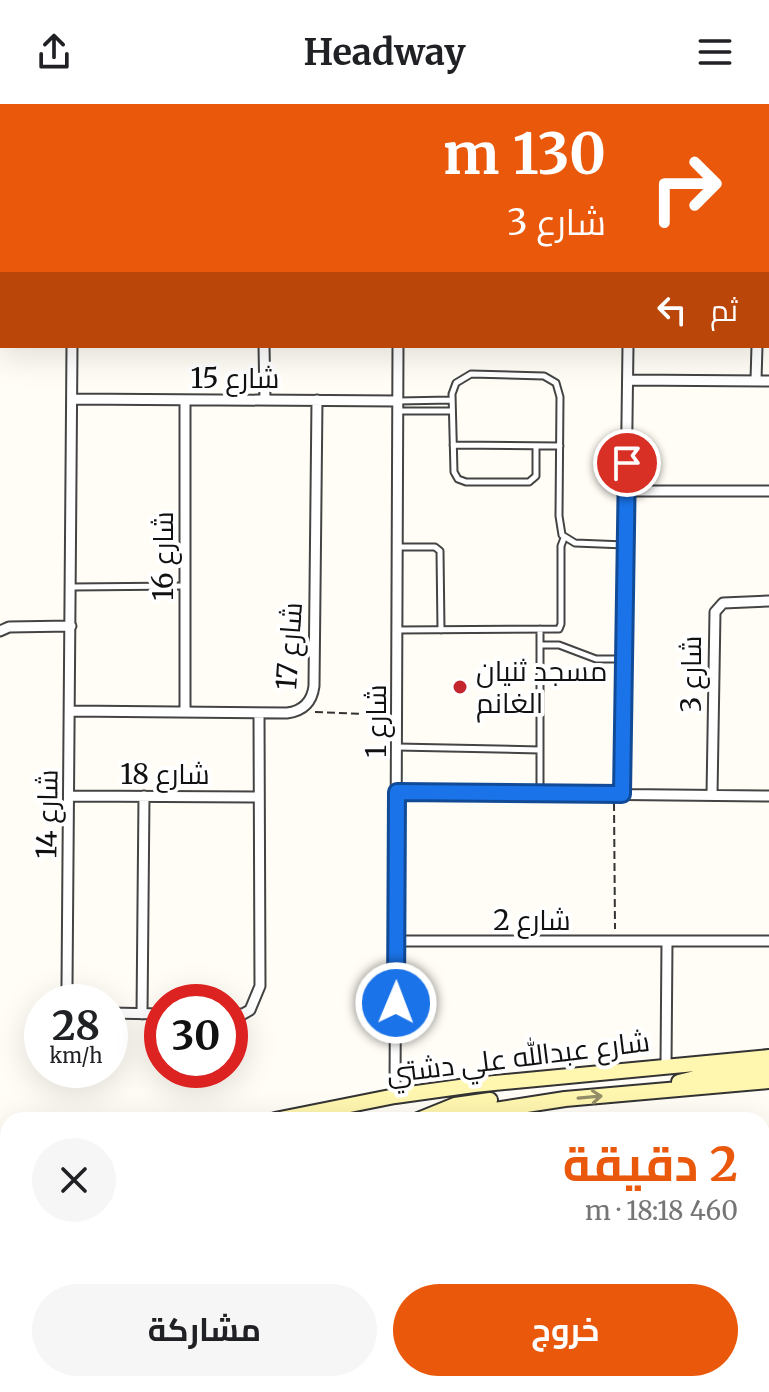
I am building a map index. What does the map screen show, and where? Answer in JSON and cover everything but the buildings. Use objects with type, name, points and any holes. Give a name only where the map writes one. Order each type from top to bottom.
[{"type":"main road","name":"شارع عبدالله علي دشتي","points":[[316,1112],[395,1096],[537,1078],[769,1057]]},
{"type":"main road","points":[[661,1091],[699,1077],[769,1071]]},
{"type":"main road","points":[[438,1112],[455,1105],[537,1094],[542,1085],[537,1078]]},
{"type":"main road","name":"شارع عبدالله علي دشتي","points":[[481,1112],[565,1099],[769,1081]]},
{"type":"street","name":"شارع 14","points":[[67,984],[72,348]]},
{"type":"street","points":[[264,348],[265,400]]},
{"type":"street","name":"شارع 1","points":[[395,1096],[398,348]]},
{"type":"street","points":[[618,794],[624,659],[628,348]]},
{"type":"street","points":[[756,380],[757,348]]},
{"type":"street","points":[[628,380],[769,381]]},
{"type":"street","name":"شارع 15","points":[[72,399],[317,400],[398,406]]},
{"type":"street","name":"شارع 17","points":[[71,711],[287,713],[302,708],[311,698],[314,686],[317,400]]},
{"type":"street","name":"شارع 16","points":[[185,401],[185,712]]},
{"type":"street","points":[[627,491],[769,491]]},
{"type":"street","name":"شارع 3","points":[[712,795],[715,612],[723,603],[769,601]]},
{"type":"street","points":[[3,627],[71,626]]},
{"type":"street","points":[[248,1011],[259,992],[259,713]]},
{"type":"street","points":[[397,792],[769,796]]},
{"type":"street","name":"شارع 18","points":[[70,796],[259,797]]},
{"type":"street","points":[[128,1014],[142,1014],[144,796]]},
{"type":"street","name":"شارع 2","points":[[397,941],[769,941]]},
{"type":"street","points":[[666,1066],[667,942]]},
{"type":"lane","points":[[398,630],[557,630],[561,627],[561,546],[564,538],[559,516],[560,389],[544,376],[471,374],[456,383],[452,411],[454,472],[458,479],[532,481],[536,473],[536,446]]},
{"type":"lane","points":[[398,406],[452,400]]},
{"type":"lane","points":[[398,406],[452,411]]},
{"type":"lane","points":[[453,445],[560,446]]},
{"type":"lane","points":[[564,538],[582,544],[626,545]]},
{"type":"lane","points":[[398,547],[435,547],[440,551],[441,630]]},
{"type":"lane","points":[[72,587],[185,586]]},
{"type":"lane","points":[[540,629],[540,793]]},
{"type":"lane","points":[[540,645],[559,645],[596,659],[624,659]]},
{"type":"lane","points":[[397,747],[540,750]]},
{"type":"path","points":[[302,708],[321,714],[397,715]]},
{"type":"path","points":[[615,942],[618,794]]},
{"type":"place","name":"مسجد ثنيان الغانم","points":[[460,687]]},
{"type":"route","points":[[396,1003],[397,792],[622,794],[627,463]]}]
